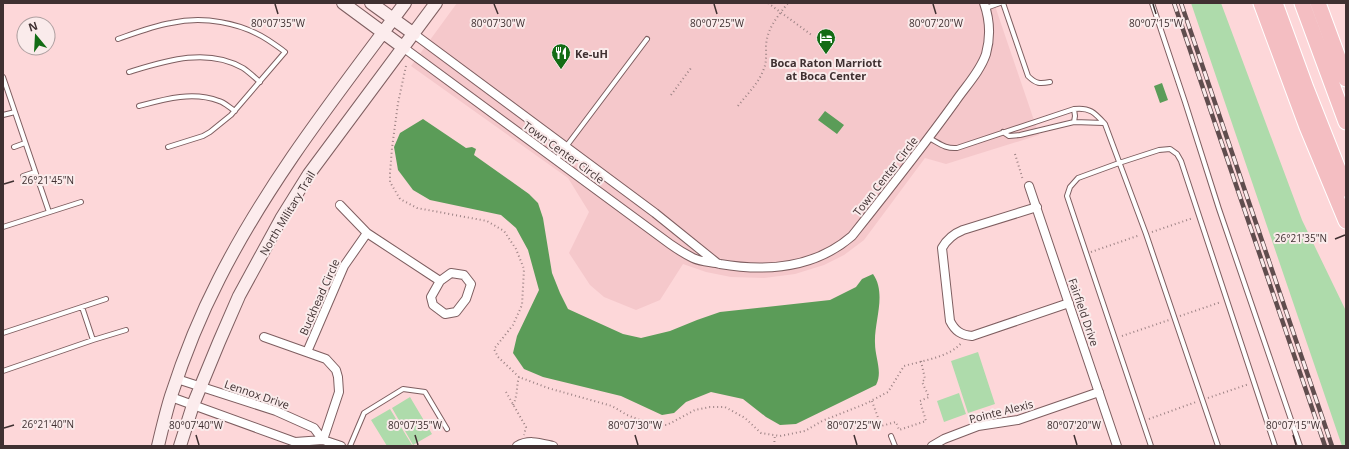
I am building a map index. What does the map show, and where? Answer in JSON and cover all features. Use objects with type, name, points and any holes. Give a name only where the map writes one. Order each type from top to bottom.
[{"type":"highway","points":[[1261,3],[1307,128],[1346,221]]},
{"type":"highway","points":[[1275,3],[1306,88],[1346,189]]},
{"type":"highway","points":[[1302,3],[1346,122]]},
{"type":"highway","points":[[1318,3],[1346,79]]},
{"type":"main road","points":[[343,3],[404,48]]},
{"type":"main road","points":[[371,3],[414,34]]},
{"type":"main road","points":[[158,446],[171,397],[194,332],[239,241],[292,157],[405,3]]},
{"type":"main road","name":"North Military Trail","points":[[180,446],[200,387],[239,296],[281,219],[309,174],[436,3]]},
{"type":"street","name":"Town Center Circle","points":[[404,48],[670,244],[694,259],[751,268],[771,268],[789,265],[827,254],[852,236],[929,138],[978,69],[986,55],[990,31],[985,6]]},
{"type":"street","name":"Town Center Circle","points":[[414,34],[655,213],[717,263]]},
{"type":"street","name":"Fairfield Drive","points":[[1030,186],[1117,446]]},
{"type":"street","points":[[340,205],[367,233],[440,281]]},
{"type":"street","points":[[1037,207],[963,230],[950,237],[942,248],[950,321],[953,328],[958,332],[967,336],[972,336],[1069,303]]},
{"type":"street","name":"Buckhead Circle","points":[[307,352],[344,266],[367,233]]},
{"type":"street","points":[[451,272],[464,275],[470,284],[466,300],[456,312],[445,314],[433,305],[431,297],[440,281],[451,272]]},
{"type":"street","name":"Buckhead Circle","points":[[264,337],[326,359],[336,370],[339,392],[323,440]]},
{"type":"street","name":"Lennox Drive","points":[[177,379],[276,411],[314,428],[323,440]]},
{"type":"street","name":"Pointe Alexis","points":[[932,446],[944,439],[978,426],[1018,420],[1099,392]]},
{"type":"street","name":"Lennox Drive","points":[[171,397],[295,442],[323,440],[341,446]]},
{"type":"street","points":[[517,446],[525,442],[539,442],[553,446]]},
{"type":"lane","points":[[985,6],[1000,3]]},
{"type":"lane","points":[[1003,3],[1028,76],[1034,83],[1041,84],[1050,82]]},
{"type":"lane","points":[[1152,3],[1219,209],[1300,446]]},
{"type":"lane","points":[[118,39],[170,23],[185,20],[212,20],[252,31],[268,39],[285,52],[235,111],[210,132],[203,136],[168,147]]},
{"type":"lane","points":[[556,160],[647,39]]},
{"type":"lane","points":[[129,72],[166,61],[185,58],[207,58],[224,61],[242,68],[260,82]]},
{"type":"lane","points":[[3,77],[49,212]]},
{"type":"lane","points":[[139,106],[167,99],[192,96],[220,101],[235,111]]},
{"type":"lane","points":[[929,138],[943,146],[957,148],[1074,109],[1083,108],[1097,115],[1104,123],[1146,234],[1218,446]]},
{"type":"lane","points":[[1074,109],[1074,122]]},
{"type":"lane","points":[[3,115],[15,112]]},
{"type":"lane","points":[[1003,132],[1009,136],[1020,135],[1074,122],[1104,123]]},
{"type":"lane","points":[[14,147],[25,143]]},
{"type":"lane","points":[[1151,446],[1067,196],[1070,187],[1078,178],[1159,150],[1170,149],[1177,154],[1181,161],[1275,446]]},
{"type":"lane","points":[[23,176],[35,172]]},
{"type":"lane","points":[[3,227],[81,202]]},
{"type":"lane","points":[[3,333],[106,298]]},
{"type":"lane","points":[[82,307],[93,340]]},
{"type":"lane","points":[[3,371],[126,330]]},
{"type":"lane","points":[[350,446],[364,413],[404,389],[425,392],[447,429]]},
{"type":"lane","points":[[891,436],[895,446]]},
{"type":"path","points":[[768,3],[813,36]]},
{"type":"path","points":[[738,106],[758,80],[764,69],[768,34],[772,24],[788,3]]},
{"type":"path","points":[[406,66],[398,102],[392,148],[390,182],[400,199],[417,208],[487,221],[504,231],[516,250],[524,269],[522,305],[513,325],[494,350],[498,357],[519,377],[548,388],[612,406],[627,415],[653,425],[667,425],[695,410],[710,407],[725,407],[745,418],[761,433],[780,436],[805,431],[822,421],[872,401],[888,392],[904,366],[947,353],[959,346],[967,336]]},
{"type":"path","points":[[671,95],[691,68]]},
{"type":"path","points":[[1015,154],[1024,183],[1030,186]]},
{"type":"path","points":[[872,401],[881,426],[896,422],[899,430],[926,421],[920,401],[929,397],[922,382],[925,380],[921,362]]},
{"type":"path","points":[[513,405],[517,398],[517,383],[519,377]]},
{"type":"path","points":[[506,392],[526,427],[524,438],[525,442]]},
{"type":"path","points":[[774,446],[775,435]]},
{"type":"shaded area","points":[[457,3],[994,3],[1039,135],[946,164],[925,158],[864,240],[844,255],[824,265],[795,274],[764,278],[731,277],[706,272],[683,264],[660,300],[636,310],[604,297],[590,285],[569,253],[589,212],[568,178],[411,66]]},
{"type":"shaded area","points":[[1191,3],[1221,3],[1302,220],[1346,311],[1346,446],[1342,446]]},
{"type":"shaded area","points":[[1162,83],[1168,100],[1160,103],[1154,86]]},
{"type":"shaded area","points":[[825,111],[844,125],[837,134],[818,120]]},
{"type":"shaded area","points":[[423,119],[466,148],[472,147],[476,149],[474,155],[529,194],[538,203],[543,218],[552,273],[568,309],[623,334],[641,338],[670,331],[720,312],[830,300],[856,287],[862,279],[873,274],[877,282],[880,299],[875,335],[875,349],[879,370],[876,385],[796,424],[780,425],[766,417],[743,399],[711,392],[686,402],[674,413],[662,415],[621,396],[543,377],[524,369],[513,353],[517,336],[539,290],[528,250],[516,228],[501,215],[430,200],[413,190],[398,170],[394,147],[400,133]]},
{"type":"shaded area","points":[[978,352],[995,404],[968,413],[951,361]]},
{"type":"shaded area","points":[[959,393],[966,414],[944,422],[937,401]]},
{"type":"shaded area","points":[[410,397],[432,434],[413,445],[392,408]]},
{"type":"shaded area","points":[[390,409],[412,445],[411,446],[387,446],[371,420]]},
{"type":"railway","points":[[1174,3],[1325,446]]},
{"type":"railway","points":[[1181,3],[1332,446]]},
{"type":"place","name":"Boca Raton Marriott at Boca Center","points":[[826,55]]},
{"type":"place","name":"Ke-uH","points":[[561,70]]}]
